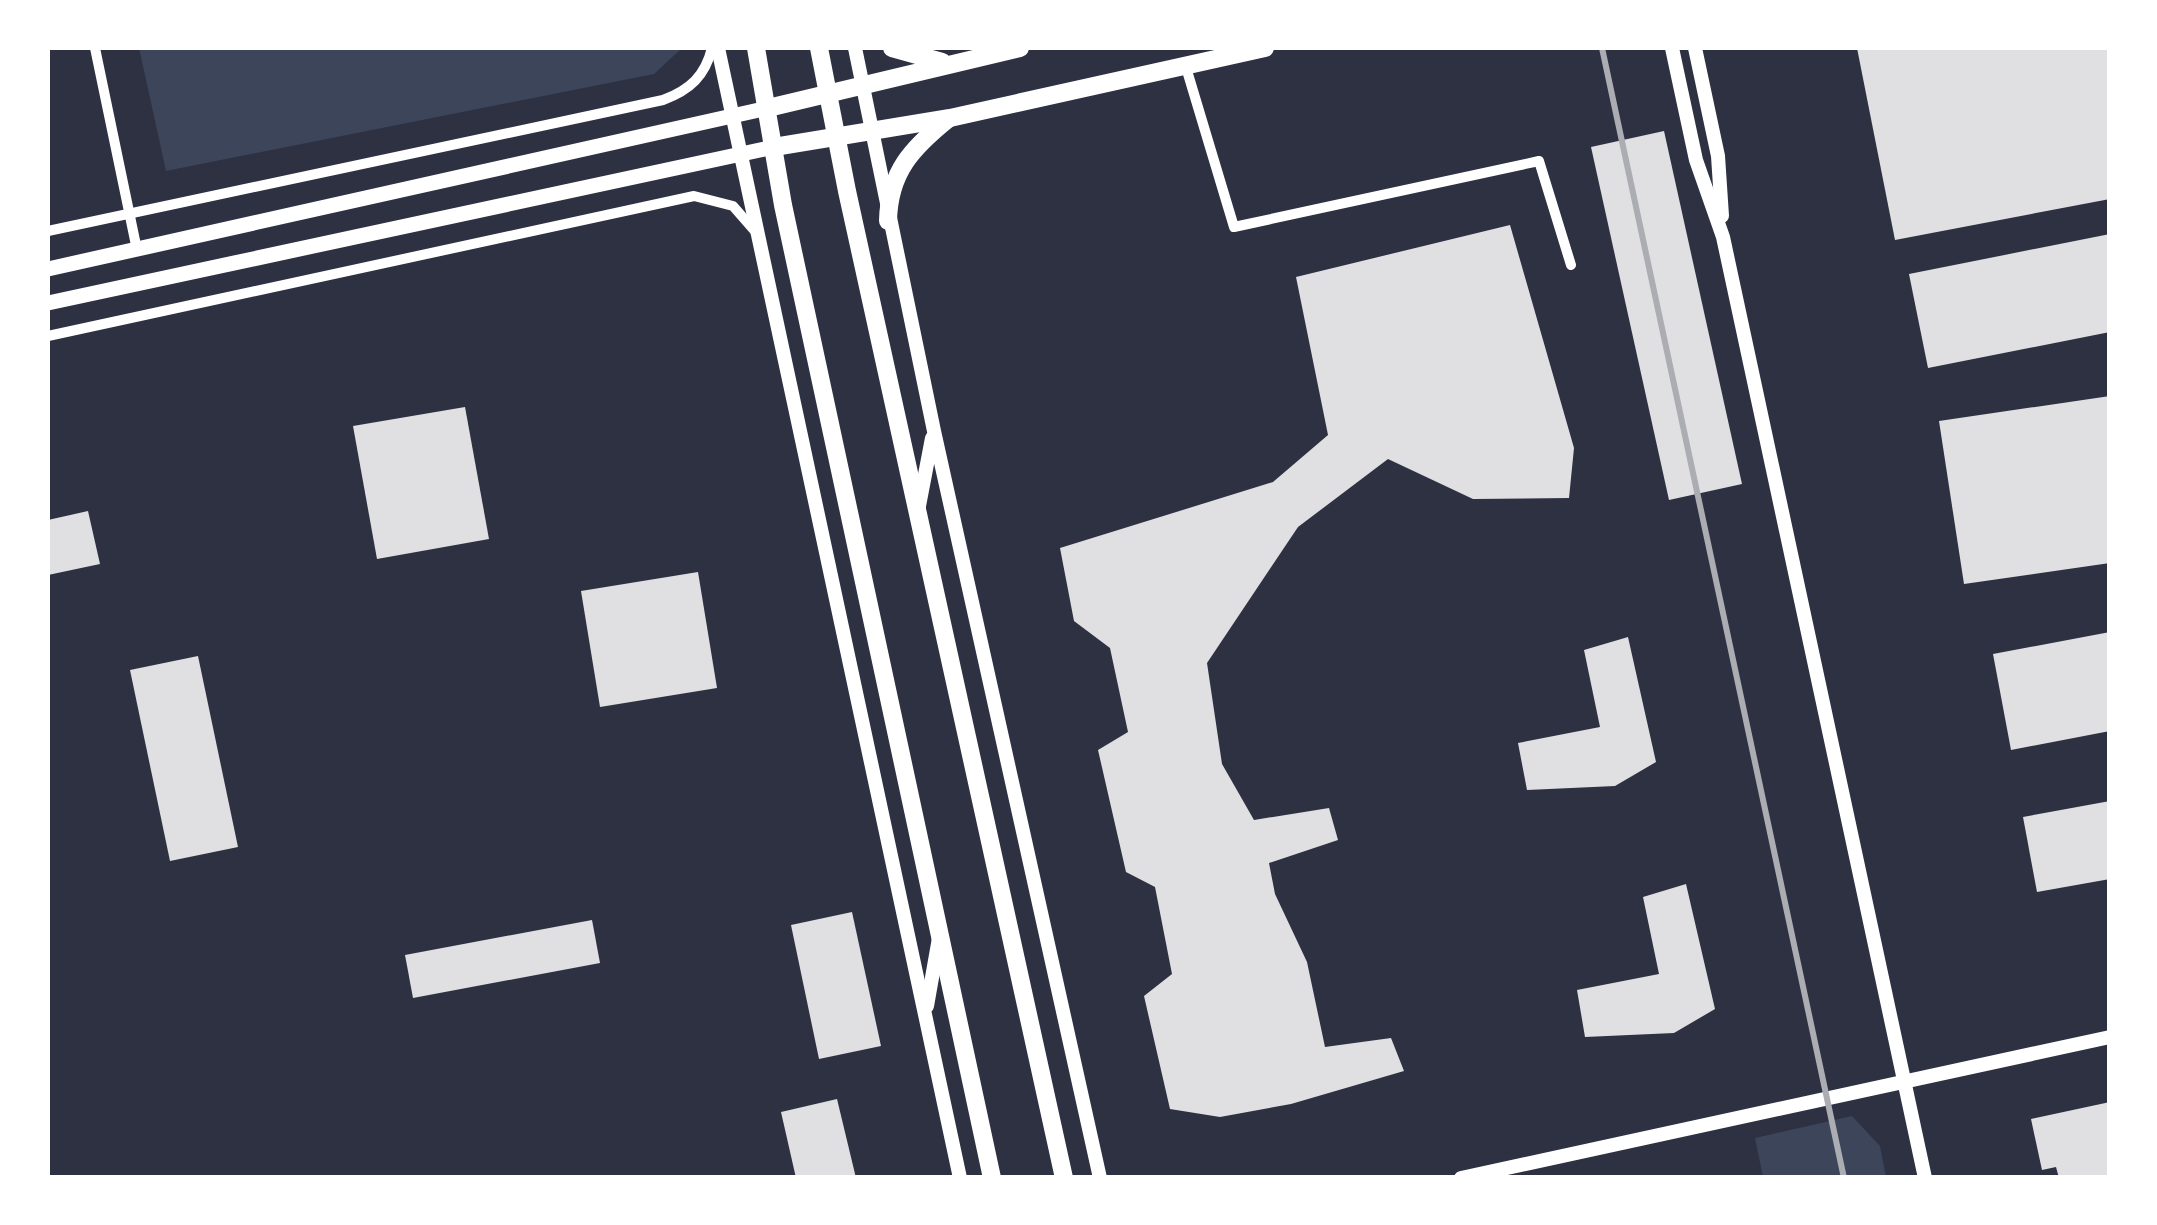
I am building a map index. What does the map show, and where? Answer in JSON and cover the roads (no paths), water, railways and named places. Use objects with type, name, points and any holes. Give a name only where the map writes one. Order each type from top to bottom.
[{"type":"main road","points":[[756,48],[992,1178]]},
{"type":"main road","points":[[819,48],[917,516],[1064,1178]]},
{"type":"main road","points":[[892,48],[947,63]]},
{"type":"main road","points":[[48,269],[829,95],[1020,48]]},
{"type":"main road","points":[[48,303],[739,152],[950,118],[1265,48]]},
{"type":"main road","points":[[888,221],[889,200],[899,167],[950,118]]},
{"type":"street","points":[[95,48],[137,250]]},
{"type":"street","points":[[48,231],[663,100],[685,92],[696,82],[715,48]]},
{"type":"street","points":[[715,48],[960,1178]]},
{"type":"street","points":[[855,48],[888,221],[1100,1178]]},
{"type":"street","points":[[1672,48],[1696,160],[1723,236],[1925,1178]]},
{"type":"street","points":[[1695,48],[1718,156],[1723,236]]},
{"type":"street","points":[[1185,64],[1234,227],[1539,162],[1571,265]]},
{"type":"street","points":[[48,336],[694,196],[733,206],[757,234]]},
{"type":"street","points":[[917,516],[934,432]]},
{"type":"street","points":[[925,1017],[940,933]]},
{"type":"street","points":[[1462,1177],[2110,1037]]},
{"type":"railway","points":[[1602,48],[1844,1178]]}]
